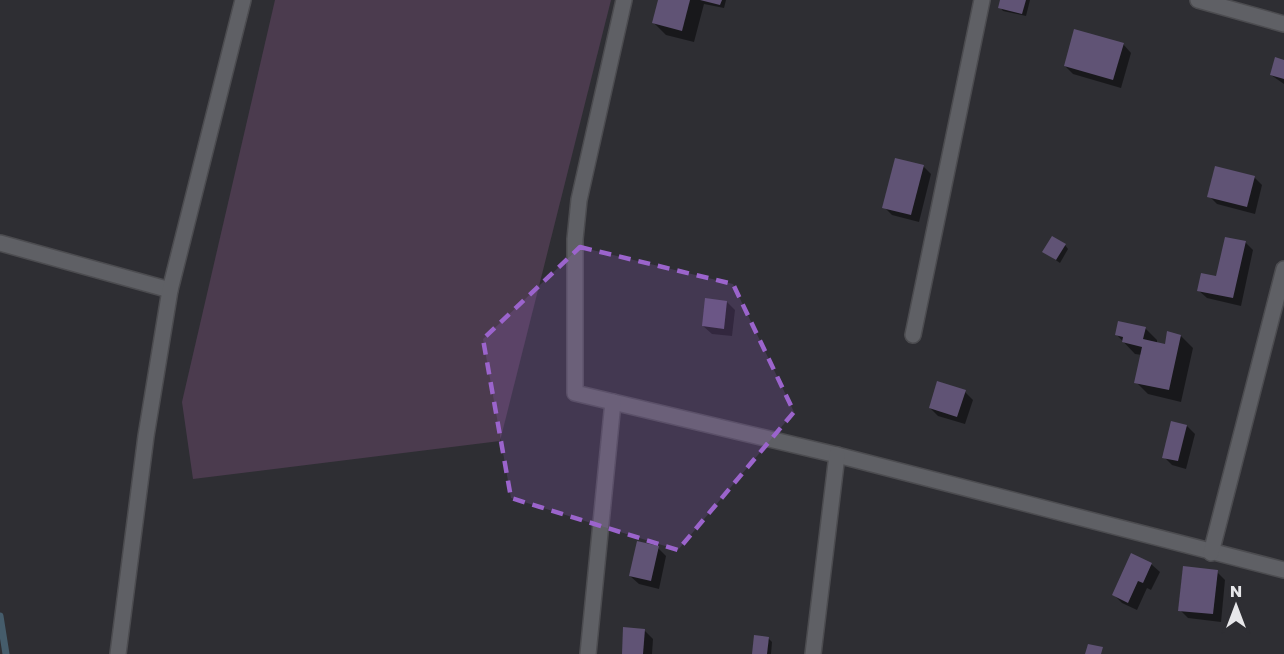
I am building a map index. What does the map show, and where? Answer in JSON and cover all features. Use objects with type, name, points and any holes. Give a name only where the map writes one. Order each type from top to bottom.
[{"type":"street","points":[[118,654],[146,436],[170,290],[243,0]]},
{"type":"street","points":[[624,0],[587,156],[579,200],[575,239],[575,393],[837,455],[1284,570]]},
{"type":"street","points":[[914,335],[982,0]]},
{"type":"street","points":[[1198,0],[1284,24]]},
{"type":"street","points":[[0,243],[170,290]]},
{"type":"street","points":[[1211,553],[1284,269]]},
{"type":"street","points":[[588,654],[613,402]]},
{"type":"street","points":[[813,654],[837,455]]},
{"type":"highlighted area","points":[[580,247],[733,284],[794,412],[678,550],[511,498],[483,339]]},
{"type":"shaded area","points":[[275,0],[611,0],[500,441],[193,479],[182,402]]},
{"type":"building","points":[[658,0],[690,0],[682,31],[652,23]]},
{"type":"building","points":[[700,0],[722,0],[720,5]]},
{"type":"building","points":[[1000,0],[1026,0],[1022,14],[998,8]]},
{"type":"building","points":[[1074,29],[1124,43],[1113,80],[1064,66]]},
{"type":"building","points":[[1275,57],[1284,60],[1284,79],[1270,75]]},
{"type":"building","points":[[895,158],[924,165],[911,215],[882,208]]},
{"type":"building","points":[[1215,166],[1255,176],[1247,207],[1207,197]]},
{"type":"building","points":[[1052,236],[1066,244],[1056,260],[1042,252]]},
{"type":"building","points":[[1225,237],[1246,241],[1233,298],[1197,291],[1201,273],[1216,276]]},
{"type":"building","points":[[705,298],[727,301],[724,329],[702,326]]},
{"type":"building","points":[[1118,321],[1146,327],[1143,339],[1165,344],[1167,331],[1181,335],[1169,390],[1134,383],[1142,347],[1122,342],[1123,337],[1115,335]]},
{"type":"building","points":[[937,381],[966,390],[957,417],[929,408]]},
{"type":"building","points":[[1171,421],[1187,425],[1178,461],[1162,458]]},
{"type":"building","points":[[637,541],[659,546],[651,581],[629,576]]},
{"type":"building","points":[[1131,553],[1152,563],[1143,583],[1138,581],[1128,603],[1112,595]]},
{"type":"building","points":[[1183,566],[1218,570],[1213,614],[1178,611]]},
{"type":"building","points":[[623,627],[645,629],[643,654],[622,654]]},
{"type":"building","points":[[754,635],[769,637],[767,654],[752,654]]},
{"type":"building","points":[[1088,644],[1103,647],[1101,654],[1085,654]]},
{"type":"waterway","points":[[0,616],[6,654]]}]
